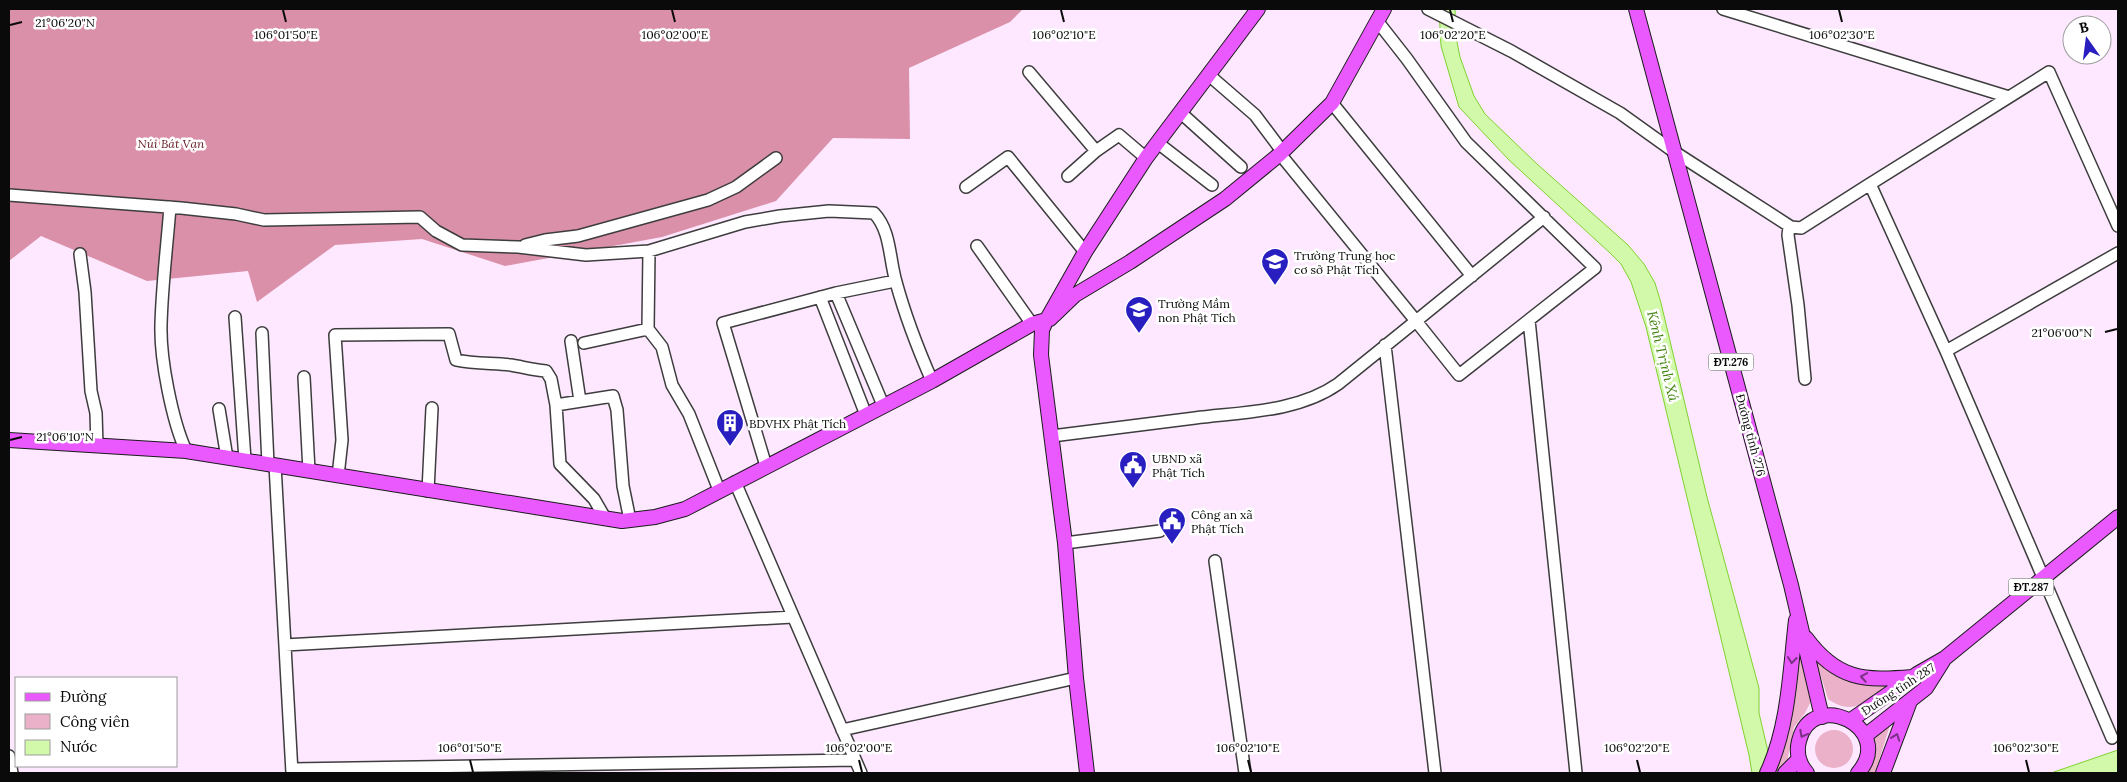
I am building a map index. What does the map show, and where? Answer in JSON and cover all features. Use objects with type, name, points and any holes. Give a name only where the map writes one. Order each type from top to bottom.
[{"type":"main road","points":[[9,440],[186,451],[622,521],[655,517],[685,509],[932,381],[1032,324],[1046,321],[1075,295],[1130,262],[1225,199],[1281,153],[1332,103],[1384,9]]},
{"type":"main road","name":"Đường tỉnh 276","points":[[1636,9],[1798,612],[1822,717]]},
{"type":"main road","points":[[1087,773],[1076,678],[1065,544],[1041,355],[1042,330],[1085,252],[1146,158],[1210,76],[1254,10]]},
{"type":"main road","name":"Đường tỉnh 287","points":[[1850,720],[1913,677],[1945,658],[2118,517]]},
{"type":"main road","points":[[1768,773],[1773,762],[1782,728],[1798,612]]},
{"type":"main road","points":[[1803,633],[1819,655],[1847,673],[1865,678],[1913,677]]},
{"type":"main road","name":"Đường tỉnh 287","points":[[1865,736],[1926,688],[1945,658]]},
{"type":"main road","points":[[1883,773],[1910,701]]},
{"type":"main road","points":[[1807,773],[1799,759],[1798,748],[1802,734],[1812,722],[1822,717],[1836,715],[1858,725],[1865,736],[1867,756],[1859,773]]},
{"type":"main road","points":[[1785,773],[1799,759]]},
{"type":"street","points":[[1723,9],[2009,97]]},
{"type":"street","points":[[1431,10],[1463,25],[1620,113],[1673,152],[1789,226],[1801,228],[2049,72],[2118,226]]},
{"type":"street","points":[[1210,76],[1255,115],[1281,153],[1460,375],[1595,268],[1466,142],[1407,59],[1378,22]]},
{"type":"street","points":[[1029,72],[1096,151]]},
{"type":"street","points":[[1332,103],[1472,276]]},
{"type":"street","points":[[1181,113],[1241,167]]},
{"type":"street","points":[[1068,176],[1096,151],[1120,135],[1146,158]]},
{"type":"street","points":[[1158,143],[1212,185]]},
{"type":"street","points":[[966,188],[1008,157],[1085,252]]},
{"type":"street","points":[[518,247],[545,240],[578,236],[708,200],[736,187],[776,158]]},
{"type":"street","points":[[1870,184],[1946,351],[2112,738]]},
{"type":"street","points":[[9,195],[170,207],[236,214],[264,220],[420,217],[436,231],[462,245],[518,247],[586,255],[649,251],[745,222],[780,216],[829,211],[874,213],[883,223],[895,281],[932,381]]},
{"type":"street","points":[[170,207],[161,327],[166,375],[178,433],[186,451]]},
{"type":"street","points":[[1052,436],[1296,404],[1326,392],[1544,217]]},
{"type":"street","points":[[1789,226],[1788,237],[1798,305],[1805,379]]},
{"type":"street","points":[[977,246],[1032,324]]},
{"type":"street","points":[[649,251],[648,329],[662,346],[672,385],[689,414],[719,490]]},
{"type":"street","points":[[1946,351],[2118,253]]},
{"type":"street","points":[[80,254],[85,292],[91,391],[96,413],[97,446]]},
{"type":"street","points":[[766,466],[723,323],[836,293],[895,281]]},
{"type":"street","points":[[836,293],[883,405]]},
{"type":"street","points":[[820,297],[866,415]]},
{"type":"street","points":[[235,317],[245,460]]},
{"type":"street","points":[[1529,320],[1576,773]]},
{"type":"street","points":[[584,343],[648,329]]},
{"type":"street","points":[[262,333],[285,645],[292,771],[488,770],[855,760]]},
{"type":"street","points":[[338,476],[342,440],[335,335],[449,334],[456,360],[546,371],[551,379],[556,405],[560,464],[594,499],[605,518]]},
{"type":"street","points":[[571,341],[580,401]]},
{"type":"street","points":[[1385,345],[1435,773]]},
{"type":"street","points":[[304,377],[309,471]]},
{"type":"street","points":[[556,405],[613,396],[617,410],[623,486],[630,520]]},
{"type":"street","points":[[428,491],[432,408]]},
{"type":"street","points":[[219,409],[227,458]]},
{"type":"street","points":[[735,482],[861,773]]},
{"type":"street","points":[[1065,544],[1160,531]]},
{"type":"street","points":[[1214,561],[1245,773]]},
{"type":"street","points":[[285,645],[793,616]]},
{"type":"street","points":[[842,730],[1076,678]]},
{"type":"street","points":[[9,756],[12,773]]},
{"type":"green space","name":"Núi Bát Vạn","points":[[9,9],[1023,9],[1010,22],[909,68],[910,139],[833,138],[776,201],[662,237],[505,266],[422,239],[335,245],[257,302],[248,271],[147,281],[41,236],[9,261]]},
{"type":"green space","points":[[1799,646],[1811,693],[1811,701],[1805,713],[1794,727],[1787,762],[1775,773],[1772,773]]},
{"type":"green space","points":[[1816,660],[1889,684],[1868,701],[1853,707],[1845,707],[1828,699]]},
{"type":"green space","points":[[1891,722],[1875,773],[1864,773],[1874,735]]},
{"type":"green space","points":[[1834,730],[1848,735],[1853,749],[1848,763],[1834,768],[1820,763],[1815,749],[1820,735]]},
{"type":"water","name":"Kênh Trịnh Xá","points":[[1439,9],[1455,9],[1456,37],[1460,57],[1474,96],[1485,114],[1537,164],[1628,245],[1644,264],[1655,283],[1707,497],[1759,688],[1759,713],[1773,773],[1752,773],[1646,327],[1631,282],[1621,264],[1509,160],[1459,107],[1441,46]]},
{"type":"water","points":[[2118,750],[2118,773],[2051,773]]},
{"type":"place","name":"Trường Trung học cơ sở Phật Tích","points":[[1275,286]]},
{"type":"place","name":"Trường Mầm non Phật Tích","points":[[1139,334]]},
{"type":"place","name":"BDVHX Phật Tích","points":[[730,447]]},
{"type":"place","name":"UBND xã Phật Tích","points":[[1133,489]]},
{"type":"place","name":"Công an xã Phật Tích","points":[[1172,545]]}]
